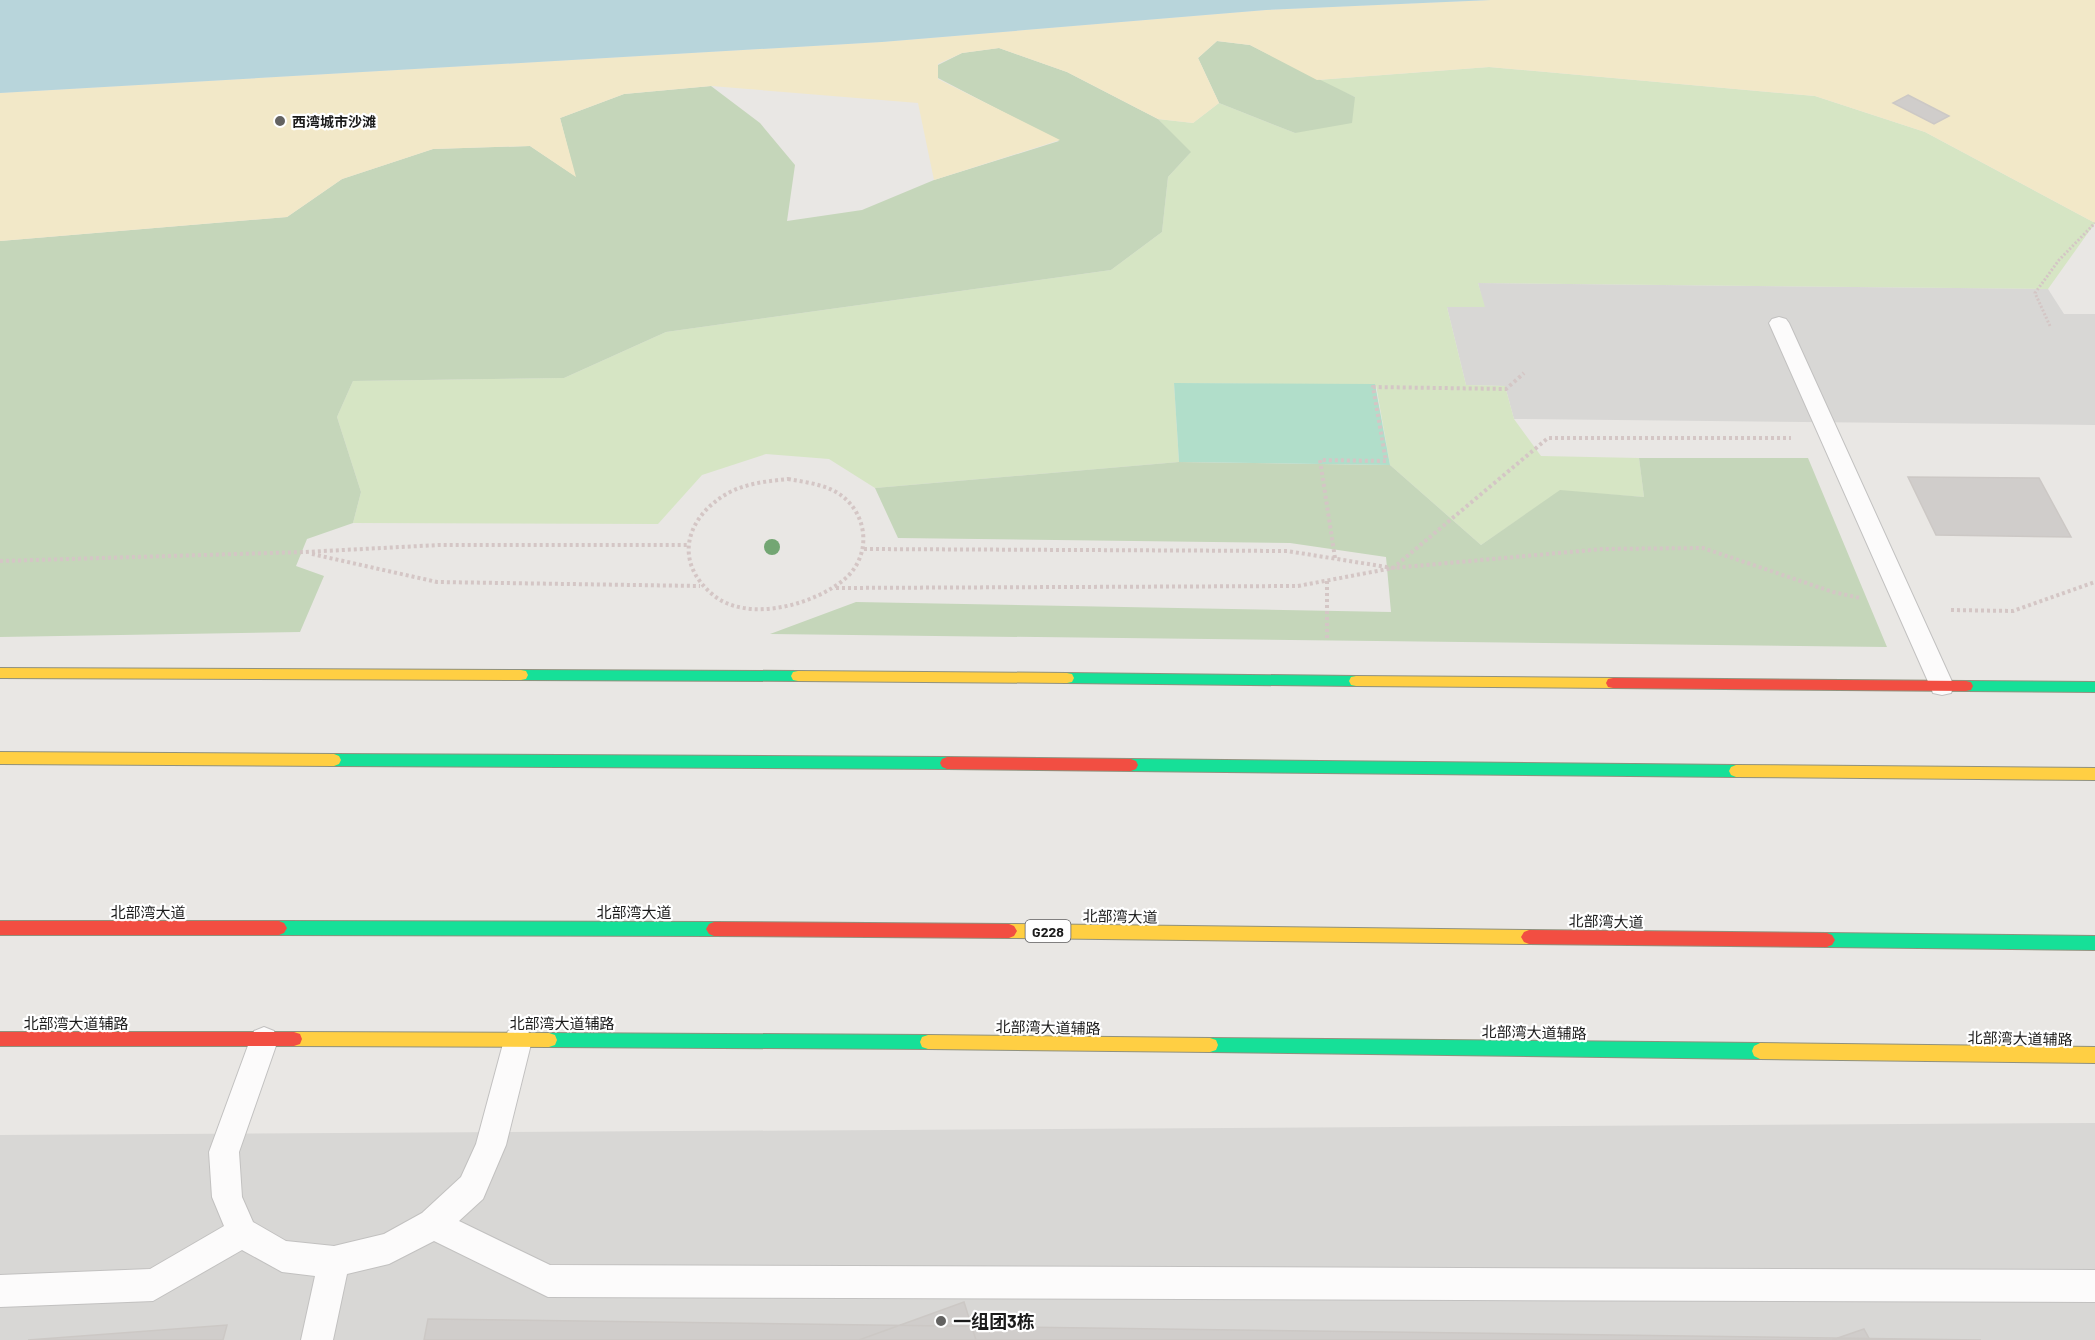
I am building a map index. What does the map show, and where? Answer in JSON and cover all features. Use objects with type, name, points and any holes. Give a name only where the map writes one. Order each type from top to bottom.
[{"type":"main road","points":[[0,673],[822,675],[2095,687]]},
{"type":"main road","points":[[0,758],[836,762],[2095,774]]},
{"type":"main road","name":"北部湾大道","points":[[0,928],[804,929],[2095,943]]},
{"type":"main road","name":"北部湾大道辅路","points":[[0,1039],[801,1040],[2095,1055]]},
{"type":"lane","points":[[1779,323],[1942,686]]},
{"type":"lane","points":[[264,1040],[224,1152],[226,1197],[242,1233],[282,1256],[334,1262],[389,1248],[433,1224],[472,1188],[491,1145],[518,1040]]},
{"type":"lane","points":[[433,1224],[548,1281],[2095,1286]]},
{"type":"lane","points":[[0,1291],[153,1286],[242,1233]]},
{"type":"lane","points":[[317,1340],[334,1262]]},
{"type":"path","points":[[2050,326],[2035,293],[2059,260],[2095,223]]},
{"type":"path","points":[[1335,558],[1320,460],[1386,461],[1373,387],[1506,389],[1524,374]]},
{"type":"path","points":[[864,549],[1287,551],[1393,568],[1548,438],[1831,438]]},
{"type":"path","points":[[788,479],[815,483],[838,493],[855,509],[865,528],[864,549],[854,570],[836,588],[809,602],[779,609],[759,609],[722,600],[701,585],[689,567],[687,545],[694,525],[710,506],[732,491],[759,482],[788,479]]},
{"type":"path","points":[[0,561],[305,552],[440,545],[687,545]]},
{"type":"path","points":[[836,588],[1298,586],[1393,568],[1603,549],[1703,548],[1833,592],[1908,609],[2013,611],[2095,582]]},
{"type":"path","points":[[305,552],[437,582],[701,585]]},
{"type":"path","points":[[1327,581],[1327,680]]},
{"type":"shaded area","points":[[1478,283],[2048,289],[2064,314],[2095,314],[2095,425],[1514,419],[1505,386],[1466,385],[1447,307],[1484,307]]},
{"type":"shaded area","points":[[2095,1123],[2095,1340],[0,1340],[0,1135]]},
{"type":"green space","points":[[1217,41],[1250,45],[1355,97],[1352,123],[1295,133],[1219,103],[1198,58]]},
{"type":"green space","points":[[999,48],[1067,72],[1158,119],[1191,152],[1168,177],[1162,232],[1111,270],[666,332],[564,378],[353,381],[337,417],[361,492],[353,523],[307,539],[296,566],[324,576],[300,632],[0,637],[0,241],[287,217],[342,179],[433,149],[530,146],[575,176],[560,118],[624,94],[711,86],[760,123],[795,165],[787,221],[862,210],[934,180],[1059,141],[938,78],[938,65],[962,53]]},
{"type":"green space","points":[[1489,67],[1815,96],[1925,132],[2095,223],[2048,289],[1478,283],[1485,307],[1447,307],[1466,385],[1505,386],[1514,419],[1541,456],[1639,458],[1644,497],[1560,491],[1481,545],[1390,465],[1376,385],[1174,383],[1179,462],[875,488],[829,459],[766,454],[702,475],[658,524],[353,523],[361,492],[337,417],[353,381],[564,378],[666,332],[1111,270],[1162,232],[1168,177],[1190,153],[1158,119],[1193,123],[1219,103],[1295,133],[1355,97],[1317,80]]},
{"type":"green space","points":[[1174,383],[1375,384],[1390,465],[1179,462]]},
{"type":"green space","points":[[1639,458],[1808,458],[1887,647],[770,634],[856,602],[1391,612],[1386,557],[1290,543],[898,538],[875,488],[1179,462],[1390,465],[1481,545],[1560,490],[1644,497]]},
{"type":"sand","name":"西湾城市沙滩","points":[[1491,0],[2095,0],[2095,223],[1925,132],[1815,96],[1489,67],[1317,80],[1250,45],[1217,41],[1198,58],[1219,103],[1193,123],[1158,119],[1067,72],[999,48],[962,53],[938,64],[938,79],[1060,140],[934,180],[918,103],[711,86],[624,94],[560,118],[576,177],[530,146],[433,149],[342,179],[287,217],[0,241],[0,93],[882,42],[1266,10]]},
{"type":"water","points":[[0,0],[1491,0],[1266,10],[882,42],[0,93]]},
{"type":"building","points":[[1908,95],[1949,116],[1934,124],[1893,103]]},
{"type":"building","points":[[1908,477],[2039,478],[2071,537],[1936,535]]},
{"type":"building","name":"一组团3栋","points":[[964,1302],[976,1340],[859,1340]]},
{"type":"building","points":[[428,1319],[1981,1340],[424,1340]]},
{"type":"building","points":[[227,1325],[223,1340],[28,1340]]},
{"type":"building","points":[[1864,1329],[1870,1340],[1832,1340]]},
{"type":"traffic: fast","points":[[521,675],[798,676]]},
{"type":"traffic: fast","points":[[1067,678],[1356,681]]},
{"type":"traffic: fast","points":[[1966,686],[2095,687]]},
{"type":"traffic: fast","points":[[334,760],[947,763]]},
{"type":"traffic: fast","points":[[1131,765],[1736,771]]},
{"type":"traffic: fast","points":[[279,928],[714,929]]},
{"type":"traffic: fast","points":[[1827,940],[2095,943]]},
{"type":"traffic: fast","points":[[549,1040],[928,1042]]},
{"type":"traffic: fast","points":[[1210,1045],[1760,1051]]},
{"type":"traffic: slow","points":[[0,673],[521,675]]},
{"type":"traffic: slow","points":[[798,676],[1067,678]]},
{"type":"traffic: slow","points":[[1356,681],[1613,683]]},
{"type":"traffic: slow","points":[[0,758],[334,760]]},
{"type":"traffic: slow","points":[[1736,771],[2095,774]]},
{"type":"traffic: slow","points":[[1009,931],[1529,937]]},
{"type":"traffic: slow","points":[[294,1039],[549,1040]]},
{"type":"traffic: slow","points":[[928,1042],[1210,1045]]},
{"type":"traffic: slow","points":[[1760,1051],[2095,1055]]},
{"type":"traffic: jam","points":[[1613,683],[1966,686]]},
{"type":"traffic: jam","points":[[947,763],[1131,765]]},
{"type":"traffic: jam","points":[[0,928],[279,928]]},
{"type":"traffic: jam","points":[[714,929],[1009,931]]},
{"type":"traffic: jam","points":[[1529,937],[1827,940]]},
{"type":"traffic: jam","points":[[0,1039],[294,1039]]},
{"type":"place","name":"西湾城市沙滩","points":[[280,121]]},
{"type":"place","name":"一组团3栋","points":[[941,1321]]}]
